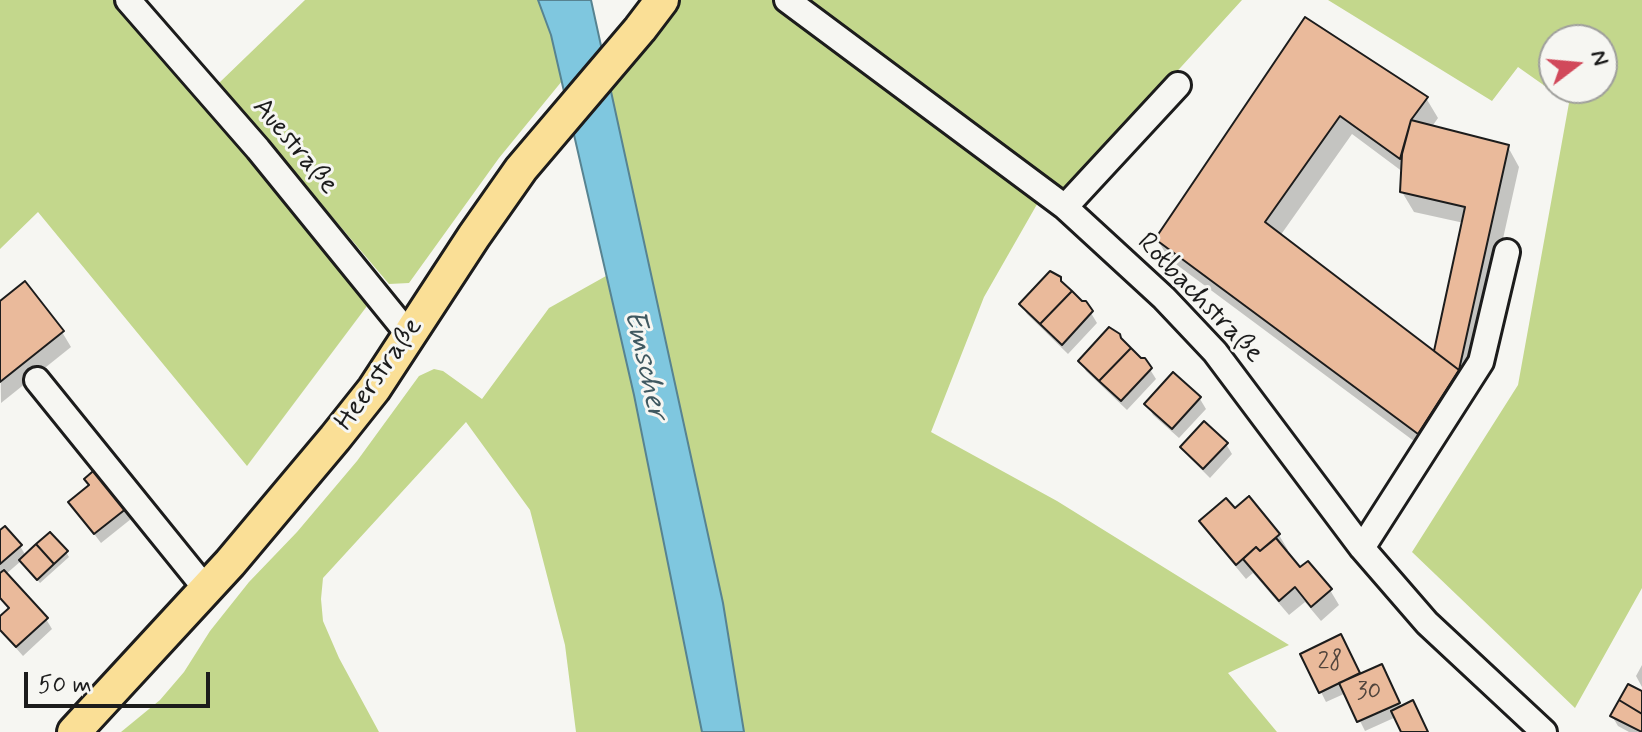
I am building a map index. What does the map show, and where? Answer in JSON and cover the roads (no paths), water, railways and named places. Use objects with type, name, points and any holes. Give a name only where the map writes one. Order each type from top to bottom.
[{"type":"main road","name":"Heerstraße","points":[[74,732],[206,589],[335,438],[374,389],[521,169],[662,0]]},
{"type":"street","name":"Auestraße","points":[[128,0],[258,149],[410,336]]},
{"type":"street","name":"Rotbachstraße","points":[[787,0],[1065,207],[1164,298],[1215,352],[1362,548],[1427,623],[1544,732]]},
{"type":"street","points":[[1065,207],[1178,85]]},
{"type":"street","points":[[1362,548],[1481,362],[1507,252]]},
{"type":"street","points":[[37,380],[206,589]]},
{"type":"water","name":"Emscher","points":[[538,0],[591,0],[723,603],[744,732],[702,732],[634,395],[551,35]]}]
